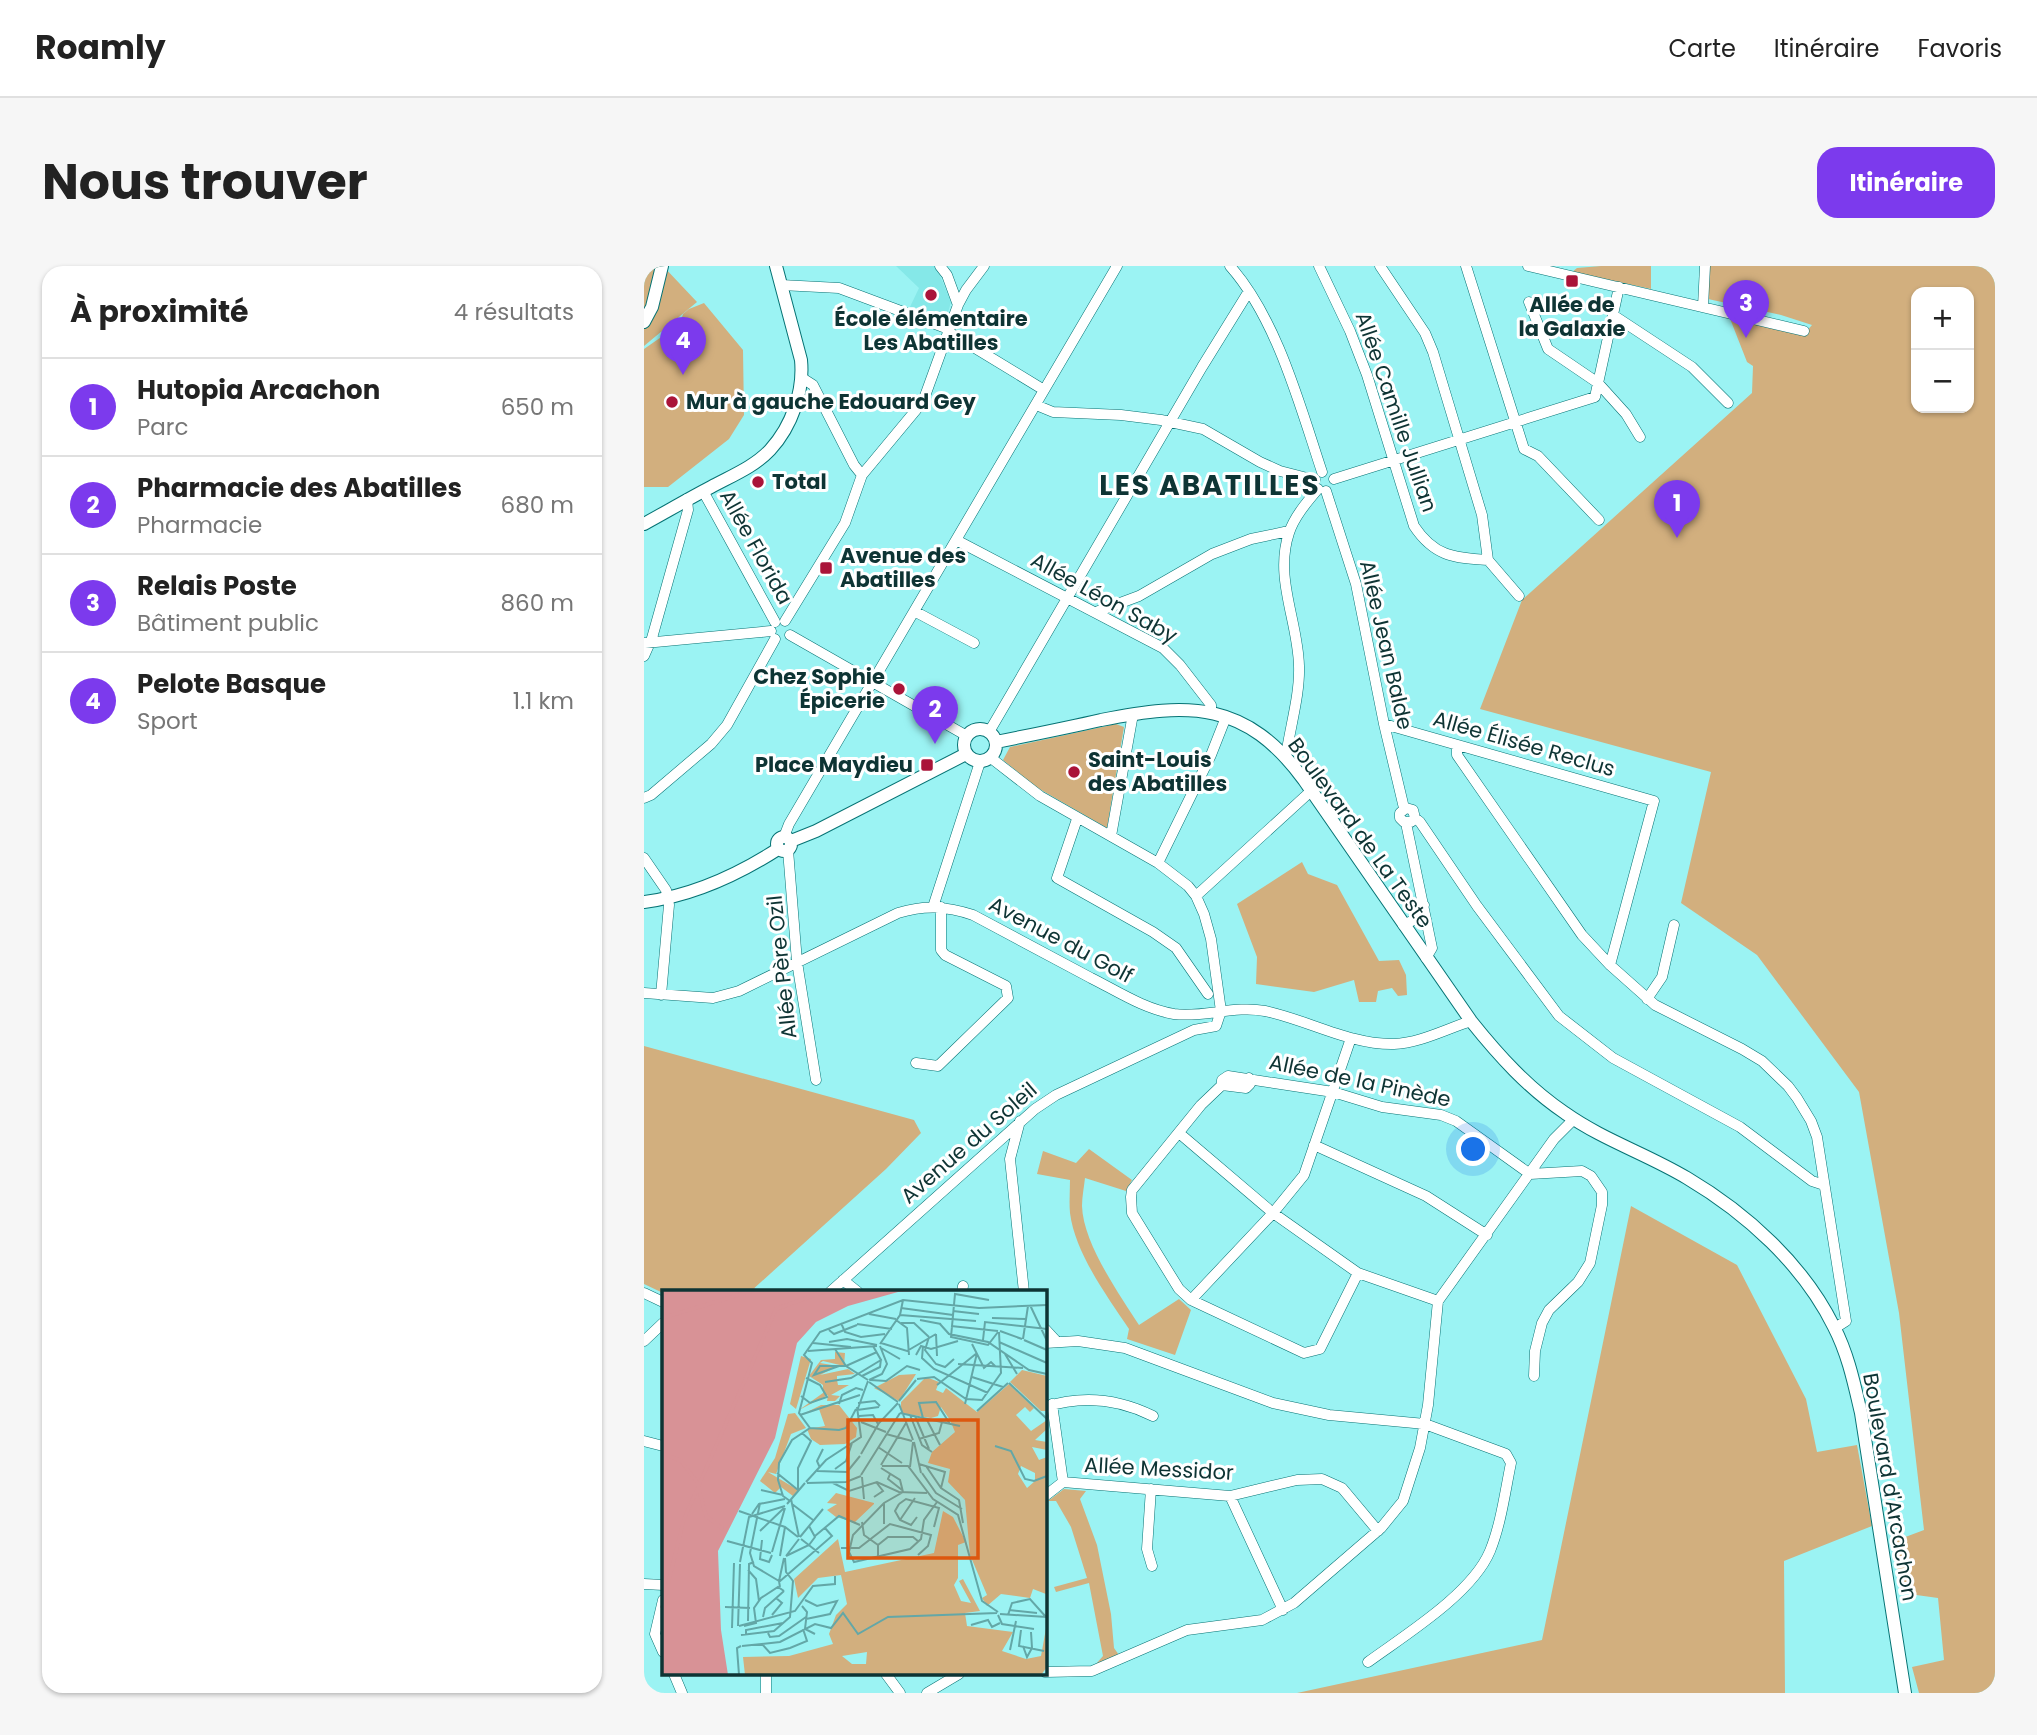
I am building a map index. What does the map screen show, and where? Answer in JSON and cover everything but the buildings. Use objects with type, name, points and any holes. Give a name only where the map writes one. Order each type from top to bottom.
[{"type":"main road","points":[[644,323],[652,307],[662,266]]},
{"type":"main road","points":[[644,524],[745,469],[770,450],[789,422],[800,392],[801,360],[776,266]]},
{"type":"main road","name":"Boulevard de La Teste","points":[[993,737],[1133,714],[1187,709],[1227,717],[1265,737],[1286,756],[1487,1041]]},
{"type":"main road","points":[[644,902],[702,887],[740,870],[785,844],[816,831],[966,754],[985,760],[996,750],[993,737],[976,729],[967,736],[963,746],[966,754]]},
{"type":"main road","name":"Boulevard d'Arcachon","points":[[1487,1041],[1528,1085],[1569,1116],[1686,1177],[1728,1205],[1782,1252],[1811,1290],[1835,1328],[1852,1373],[1861,1413],[1905,1693]]},
{"type":"street","points":[[940,266],[947,275],[958,305]]},
{"type":"street","points":[[644,798],[711,744],[727,725],[777,628],[845,523],[862,475],[921,403],[958,305],[985,266]]},
{"type":"street","points":[[785,844],[789,824],[1117,266]]},
{"type":"street","name":"Allée Jean Balde","points":[[1230,266],[1250,291],[1287,365],[1320,483],[1356,584],[1404,808],[1413,810],[1410,820]]},
{"type":"street","name":"Allée Camille Jullian","points":[[1319,266],[1359,353],[1414,526],[1425,542],[1442,553],[1488,560]]},
{"type":"street","points":[[1380,266],[1425,333],[1482,515],[1488,560],[1519,596]]},
{"type":"street","points":[[1466,266],[1524,449],[1538,456],[1600,520]]},
{"type":"street","points":[[1703,307],[1705,266]]},
{"type":"street","points":[[1533,267],[1567,270],[1619,287],[1804,331]]},
{"type":"street","points":[[781,285],[839,288],[948,330],[1044,390]]},
{"type":"street","points":[[1036,405],[1054,412],[1121,415],[1203,429],[1259,462],[1331,488],[1334,479],[1595,397],[1619,287]]},
{"type":"street","points":[[993,737],[1067,597],[1202,367],[1250,291]]},
{"type":"street","points":[[1529,302],[1548,349],[1598,383],[1626,414],[1640,437]]},
{"type":"street","points":[[1613,315],[1692,367],[1728,403]]},
{"type":"street","points":[[802,378],[813,385],[854,465],[862,475]]},
{"type":"street","points":[[1286,756],[1299,670],[1294,622],[1284,581],[1283,557],[1289,531],[1320,483]]},
{"type":"street","name":"Allée Florida","points":[[703,491],[777,628],[790,626],[790,635]]},
{"type":"street","points":[[644,656],[688,510],[687,499]]},
{"type":"street","points":[[1096,612],[1139,596],[1212,554],[1251,539],[1289,531]]},
{"type":"street","name":"Allée Léon Saby","points":[[956,540],[1163,648],[1181,665],[1211,705],[1211,712]]},
{"type":"street","points":[[915,611],[974,643]]},
{"type":"street","points":[[777,628],[784,640],[790,635],[967,736]]},
{"type":"street","points":[[647,643],[777,628]]},
{"type":"street","points":[[1111,836],[1133,714]]},
{"type":"street","points":[[1158,863],[1227,717]]},
{"type":"street","name":"Allée Élisée Reclus","points":[[1384,724],[1654,801],[1610,965]]},
{"type":"street","points":[[1457,745],[1457,755],[1582,935],[1610,965],[1655,1006],[1754,1056],[1788,1086],[1815,1130],[1846,1321],[1835,1328]]},
{"type":"street","points":[[916,1063],[938,1066],[1008,998],[1006,986],[945,955],[942,950],[937,907],[985,760],[1077,819],[1158,863],[1188,886],[1196,896],[1211,939],[1213,993],[1209,1013]]},
{"type":"street","points":[[1196,896],[1311,791]]},
{"type":"street","points":[[1077,819],[1057,878],[1153,932],[1176,948],[1213,993],[1221,1011]]},
{"type":"street","points":[[1426,958],[1432,948],[1410,820],[1420,822],[1553,1010],[1581,1036],[1612,1058],[1740,1127],[1812,1181],[1824,1185]]},
{"type":"street","name":"Allée Père Ozil","points":[[785,844],[790,856],[797,962],[816,1080]]},
{"type":"street","points":[[644,858],[666,890],[669,905],[661,995]]},
{"type":"street","points":[[1403,925],[1416,919],[1424,905]]},
{"type":"street","name":"Avenue du Golf","points":[[644,993],[713,998],[739,991],[898,912],[914,908],[950,907],[973,915],[1139,1003],[1173,1014],[1197,1015],[1260,1010],[1284,1015],[1351,1038],[1395,1044],[1471,1021]]},
{"type":"street","points":[[1647,999],[1662,977],[1674,925]]},
{"type":"street","name":"Avenue du Soleil","points":[[832,1290],[1020,1121],[1056,1095],[1195,1030],[1216,1026],[1221,1011]]},
{"type":"street","points":[[1195,1030],[1197,1015]]},
{"type":"street","points":[[1351,1038],[1304,1175],[1273,1213],[1191,1300],[1304,1353],[1320,1349],[1358,1273]]},
{"type":"street","name":"Allée de la Pinède","points":[[1191,1300],[1179,1289],[1132,1213],[1132,1190],[1228,1076],[1333,1092],[1382,1107],[1441,1115],[1456,1122],[1530,1174]]},
{"type":"street","points":[[1046,1672],[1092,1671],[1187,1630],[1262,1620],[1294,1603],[1378,1531],[1403,1501],[1420,1448],[1438,1301],[1569,1116]]},
{"type":"street","points":[[1020,1121],[1010,1159],[1024,1290]]},
{"type":"street","points":[[1179,1133],[1273,1213],[1358,1273],[1438,1301]]},
{"type":"street","points":[[994,1144],[1010,1159]]},
{"type":"street","points":[[1314,1145],[1426,1196],[1487,1234]]},
{"type":"street","points":[[1530,1174],[1582,1171],[1591,1176],[1602,1192],[1602,1205],[1587,1270],[1545,1317],[1535,1351],[1534,1376]]},
{"type":"street","points":[[843,1280],[856,1290]]},
{"type":"street","points":[[644,1293],[662,1301]]},
{"type":"street","points":[[644,1341],[662,1324]]},
{"type":"street","points":[[1046,1330],[1057,1342]]},
{"type":"street","points":[[1046,1343],[1078,1341],[1125,1348],[1273,1403],[1329,1415],[1425,1424],[1506,1454],[1511,1463],[1493,1539],[1489,1552],[1470,1583],[1368,1662]]},
{"type":"street","points":[[1063,1482],[1048,1406],[1070,1401],[1114,1401],[1131,1405],[1153,1416]]},
{"type":"street","points":[[644,1441],[662,1446]]},
{"type":"street","name":"Allée Messidor","points":[[1046,1495],[1063,1482],[1230,1496],[1297,1480],[1322,1479],[1342,1488],[1378,1531]]},
{"type":"street","points":[[1151,1489],[1147,1549],[1152,1566]]},
{"type":"street","points":[[1230,1496],[1283,1610]]},
{"type":"street","points":[[644,1584],[662,1585]]},
{"type":"street","points":[[662,1604],[655,1634],[662,1650]]},
{"type":"street","points":[[675,1676],[682,1693]]},
{"type":"street","points":[[887,1676],[900,1693]]},
{"type":"street","points":[[926,1693],[956,1676]]},
{"type":"shaded area","points":[[644,266],[663,266],[697,302],[644,346]]},
{"type":"shaded area","name":"École élémentaire Les Abatilles","points":[[896,266],[936,266],[951,302],[946,319],[942,321],[909,309],[919,288]]},
{"type":"shaded area","points":[[1651,266],[1651,289],[1572,272],[1577,268]]},
{"type":"shaded area","points":[[1708,266],[1995,266],[1995,1693],[1919,1693],[1912,1667],[1944,1660],[1938,1598],[1902,1593],[1892,1542],[1924,1530],[1899,1313],[1859,1092],[1757,955],[1681,903],[1711,772],[1480,709],[1522,600],[1752,393],[1753,366],[1747,362],[1729,316],[1805,333],[1812,325],[1781,315],[1708,299]]},
{"type":"shaded area","points":[[704,303],[743,350],[744,415],[729,439],[668,487],[644,487],[644,349],[680,324],[683,314],[689,309]]},
{"type":"shaded area","points":[[1116,724],[1124,727],[1107,828],[1036,787],[1003,760],[1010,747]]},
{"type":"shaded area","points":[[1302,862],[1308,874],[1337,885],[1379,961],[1399,960],[1406,975],[1407,995],[1398,996],[1392,988],[1378,991],[1376,1002],[1359,1002],[1354,980],[1314,992],[1256,984],[1257,957],[1237,904]]},
{"type":"shaded area","points":[[644,1046],[914,1120],[921,1133],[886,1169],[752,1290],[662,1290],[662,1293],[644,1284]]},
{"type":"shaded area","points":[[1089,1149],[1132,1180],[1126,1191],[1085,1178],[1082,1206],[1095,1252],[1139,1325],[1179,1299],[1191,1310],[1175,1355],[1127,1339],[1129,1329],[1093,1274],[1078,1243],[1070,1213],[1070,1180],[1037,1174],[1043,1151],[1076,1163]]},
{"type":"shaded area","points":[[1631,1206],[1737,1265],[1806,1399],[1817,1452],[1857,1445],[1872,1526],[1784,1561],[1785,1693],[1297,1693],[1542,1640]]},
{"type":"shaded area","points":[[1064,1489],[1086,1491],[1080,1499],[1097,1545],[1111,1614],[1114,1648],[1119,1655],[1096,1664],[1103,1656],[1089,1583],[1056,1592],[1054,1587],[1087,1578],[1071,1527],[1056,1501],[1048,1501]]},
{"type":"place","name":"Allée de la Galaxie","points":[[1572,281]]},
{"type":"place","name":"École élémentaire Les Abatilles","points":[[931,295]]},
{"type":"place","name":"Relais Poste","points":[[1746,338]]},
{"type":"place","name":"Pelote Basque","points":[[683,375]]},
{"type":"place","name":"Mur à gauche Edouard Gey","points":[[672,402]]},
{"type":"place","name":"Total","points":[[758,482]]},
{"type":"place","name":"Hutopia Arcachon","points":[[1677,538]]},
{"type":"place","name":"Avenue des Abatilles","points":[[826,568]]},
{"type":"place","name":"Chez Sophie Épicerie","points":[[899,689]]},
{"type":"place","name":"Pharmacie des Abatilles","points":[[935,744]]},
{"type":"place","name":"Place Maydieu","points":[[927,765]]},
{"type":"place","name":"Saint-Louis des Abatilles","points":[[1074,772]]},
{"type":"district","name":"LES ABATILLES","points":[[1210,485]]}]
